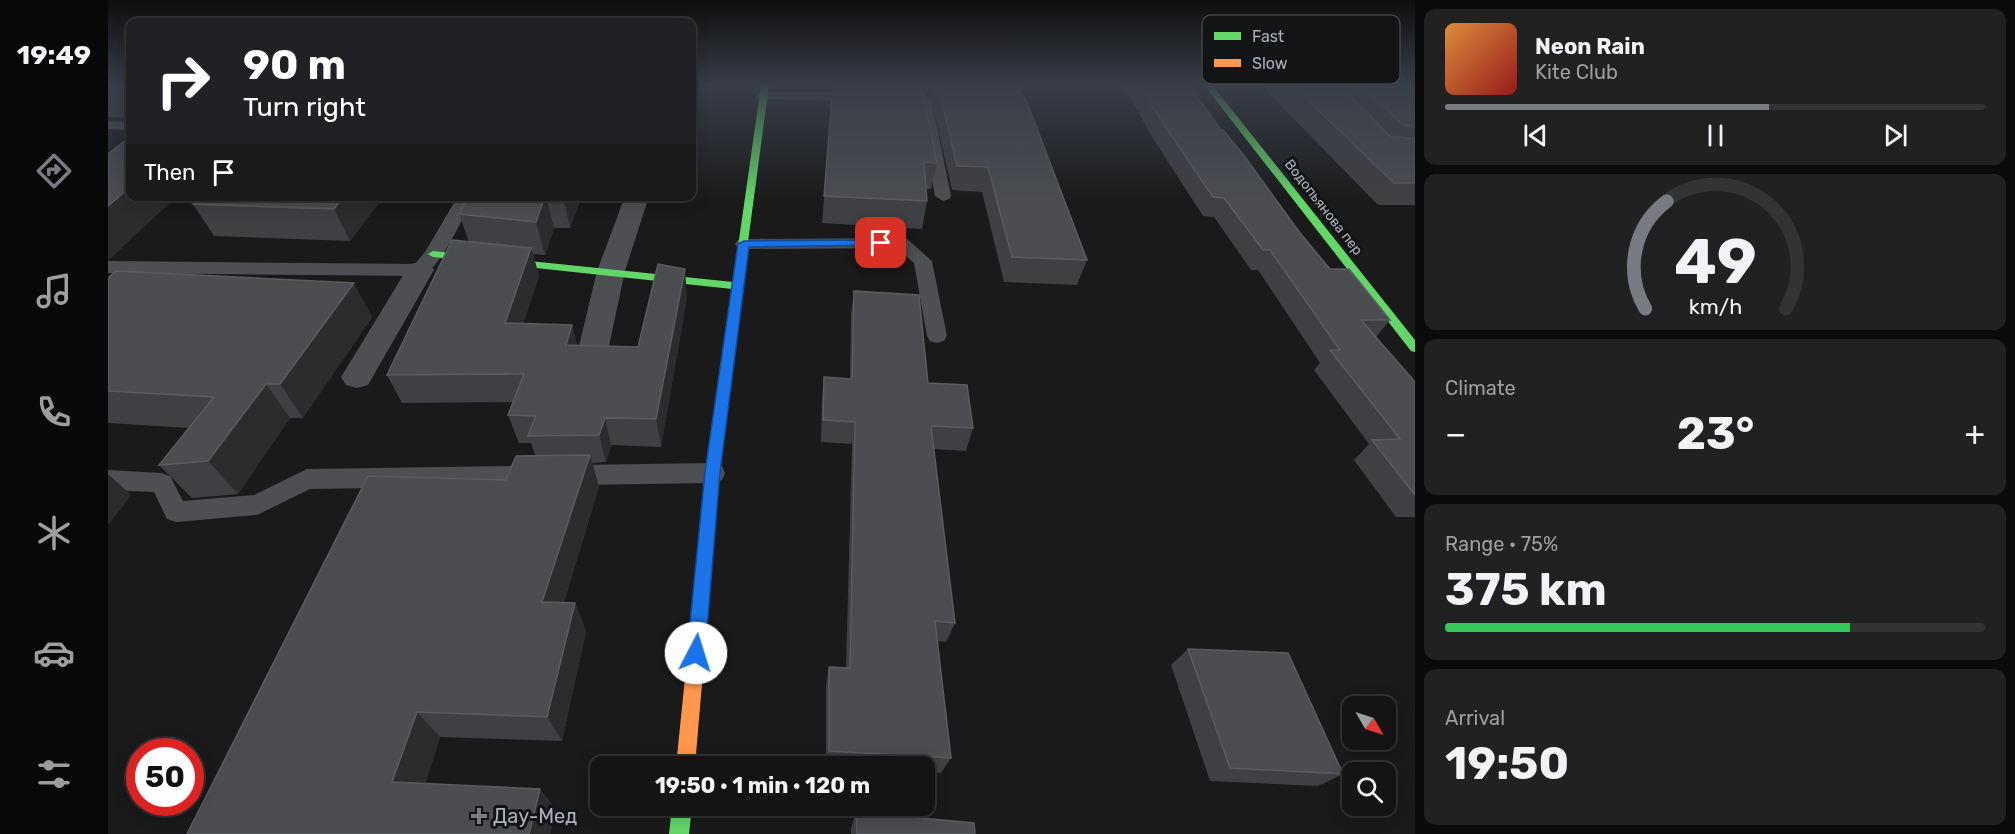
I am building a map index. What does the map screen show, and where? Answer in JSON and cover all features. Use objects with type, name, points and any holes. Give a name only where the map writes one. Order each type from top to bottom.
[{"type":"main road","points":[[686,756],[713,472],[760,124]]},
{"type":"main road","name":"Водопьянова пер","points":[[1239,124],[1415,348]]},
{"type":"main road","points":[[427,262],[611,271],[738,286]]},
{"type":"main road","points":[[679,834],[681,816]]},
{"type":"street","points":[[594,346],[611,271],[635,201]]},
{"type":"street","points":[[357,377],[427,262]]},
{"type":"lane","points":[[929,124],[944,196]]},
{"type":"lane","points":[[108,125],[126,126]]},
{"type":"lane","points":[[108,267],[157,269],[427,262],[463,201]]},
{"type":"lane","points":[[744,244],[901,243],[923,261],[937,336]]},
{"type":"lane","points":[[132,289],[157,269]]},
{"type":"lane","points":[[108,480],[161,483],[176,512],[257,505],[307,479],[713,472]]},
{"type":"building","points":[[830,124],[929,124],[937,163],[924,162],[927,201],[824,196]]},
{"type":"building","points":[[947,124],[1035,124],[1087,260],[1012,257],[988,167],[957,166]]},
{"type":"building","points":[[1163,124],[1217,124],[1245,157],[1300,233],[1330,269],[1349,269],[1390,320],[1361,320],[1415,382],[1415,495],[1372,440],[1400,439],[1330,350],[1340,350],[1270,250],[1263,250],[1224,198],[1213,197]]},
{"type":"building","points":[[1333,124],[1378,124],[1390,136],[1415,139],[1415,183],[1394,183]]},
{"type":"building","points":[[1415,124],[1415,127],[1403,125]]},
{"type":"building","points":[[126,140],[126,190],[108,206],[108,154]]},
{"type":"building","points":[[196,201],[340,201],[334,209],[193,204]]},
{"type":"building","points":[[466,201],[543,201],[536,222],[459,214]]},
{"type":"building","points":[[452,240],[531,248],[505,323],[572,325],[566,345],[638,347],[658,264],[685,269],[656,419],[605,418],[599,435],[528,436],[536,416],[508,415],[524,374],[387,375]]},
{"type":"building","points":[[116,271],[354,283],[280,384],[266,384],[208,461],[159,465],[214,397],[108,391],[108,278]]},
{"type":"building","points":[[854,291],[919,295],[928,383],[967,385],[973,428],[931,426],[955,623],[935,621],[951,758],[829,751],[829,667],[850,668],[855,422],[823,420],[824,377],[852,379]]},
{"type":"building","points":[[590,455],[542,602],[575,603],[547,717],[417,712],[392,782],[540,789],[529,834],[187,834],[196,816],[204,816],[204,800],[368,476],[506,480],[516,456]]},
{"type":"building","points":[[1188,649],[1288,653],[1342,774],[1230,768]]},
{"type":"building","points":[[856,816],[899,816],[974,823],[975,834],[857,834]]},
{"type":"traffic: fast","points":[[727,366],[760,124]]},
{"type":"traffic: fast","points":[[1239,124],[1415,348]]},
{"type":"traffic: fast","points":[[433,254],[738,286]]},
{"type":"traffic: fast","points":[[679,834],[681,816]]},
{"type":"traffic: slow","points":[[686,756],[713,473],[727,366]]},
{"type":"place","name":"Дау-Мед","points":[[479,816]]},
{"type":"route","points":[[696,653],[713,472],[744,244],[881,243]]}]
